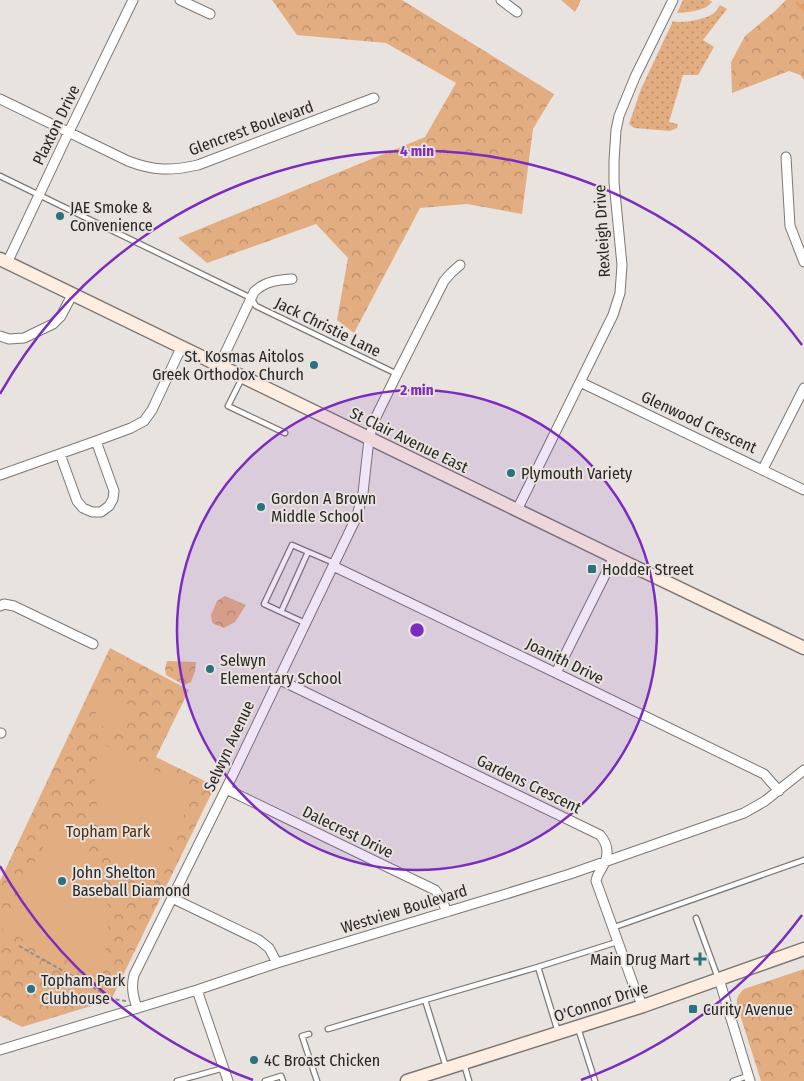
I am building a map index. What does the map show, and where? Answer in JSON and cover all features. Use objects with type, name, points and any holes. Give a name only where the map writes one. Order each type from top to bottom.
[{"type":"main road","name":"St Clair Avenue East","points":[[4,261],[804,648]]},
{"type":"main road","name":"O'Connor Drive","points":[[413,1080],[642,1006],[804,949]]},
{"type":"street","name":"Plaxton Drive","points":[[4,261],[39,195],[133,0]]},
{"type":"street","points":[[180,0],[210,14]]},
{"type":"street","points":[[501,0],[516,12]]},
{"type":"street","name":"Rexleigh Drive","points":[[517,510],[613,315],[620,293],[622,265],[614,182],[615,141],[619,116],[635,77],[673,0]]},
{"type":"street","name":"Glencrest Boulevard","points":[[0,99],[138,165],[156,169],[175,170],[198,166],[374,98]]},
{"type":"street","points":[[786,157],[790,226],[804,262]]},
{"type":"street","name":"Selwyn Avenue","points":[[137,1008],[132,983],[134,975],[357,516],[363,493],[366,458],[374,421],[444,281],[460,266]]},
{"type":"street","points":[[219,366],[251,298],[259,288],[266,283],[277,280],[292,279]]},
{"type":"street","points":[[0,336],[9,339],[24,338],[54,324],[61,316],[72,295]]},
{"type":"street","points":[[0,475],[96,442],[144,421],[156,401],[181,348]]},
{"type":"street","name":"Glenwood Crescent","points":[[580,382],[804,490]]},
{"type":"street","points":[[763,469],[804,388]]},
{"type":"street","points":[[60,454],[77,501],[83,508],[92,512],[101,512],[109,506],[113,499],[114,491],[96,442]]},
{"type":"street","points":[[556,673],[614,557]]},
{"type":"street","name":"Joanith Drive","points":[[333,565],[764,774],[779,791]]},
{"type":"street","points":[[0,606],[4,604],[14,606],[93,644]]},
{"type":"street","name":"Gardens Crescent","points":[[278,679],[600,835],[606,841],[607,849],[605,862],[596,881],[642,1006]]},
{"type":"street","name":"Westview Boulevard","points":[[0,1050],[605,862],[744,813],[779,791],[804,770]]},
{"type":"street","name":"Dalecrest Drive","points":[[226,789],[435,890],[447,912]]},
{"type":"street","points":[[172,898],[259,940],[268,948],[277,963]]},
{"type":"street","points":[[719,979],[749,1078]]},
{"type":"street","points":[[197,990],[228,1081]]},
{"type":"lane","name":"Jack Christie Lane","points":[[0,176],[251,298],[256,306],[397,374]]},
{"type":"lane","points":[[242,377],[228,406],[285,433]]},
{"type":"lane","points":[[305,623],[264,604],[292,545],[333,565]]},
{"type":"lane","points":[[281,612],[308,552]]},
{"type":"lane","points":[[612,928],[804,860]]},
{"type":"lane","points":[[696,918],[719,979]]},
{"type":"lane","points":[[328,1029],[617,942]]},
{"type":"lane","points":[[538,967],[558,1033]]},
{"type":"lane","points":[[424,1000],[446,1068]]},
{"type":"lane","points":[[577,1027],[595,1081]]},
{"type":"lane","points":[[309,1034],[302,1036],[317,1081]]},
{"type":"lane","points":[[464,1063],[469,1081]]},
{"type":"lane","points":[[177,1081],[224,1068]]},
{"type":"lane","points":[[265,1081],[281,1076],[283,1081]]},
{"type":"lane","points":[[733,1081],[749,1078]]},
{"type":"path","points":[[19,946],[113,999],[126,1001]]},
{"type":"green space","points":[[272,0],[402,0],[554,94],[533,129],[522,214],[467,204],[420,208],[354,333],[337,320],[348,258],[316,224],[207,263],[178,238],[425,137],[456,83],[386,43],[297,35]]},
{"type":"green space","points":[[561,0],[581,0],[575,12]]},
{"type":"green space","points":[[683,0],[709,0],[712,2],[701,9],[677,13]]},
{"type":"green space","points":[[786,0],[804,0],[804,80],[800,75],[789,71],[732,93],[731,62],[745,36]]},
{"type":"green space","points":[[720,5],[727,9],[703,40],[714,47],[698,75],[683,75],[669,122],[678,124],[677,128],[670,131],[634,128],[629,124],[641,89],[673,21],[688,21],[707,17],[712,15]]},
{"type":"green space","points":[[225,596],[246,605],[235,622],[224,628],[212,623],[211,615],[217,601]]},
{"type":"green space","name":"Topham Park","points":[[110,648],[189,690],[156,757],[215,786],[111,1000],[22,1027],[0,1016],[0,881]]},
{"type":"green space","points":[[167,661],[196,662],[191,682],[184,685],[166,675]]},
{"type":"green space","points":[[105,693],[134,707],[121,734],[92,721]]},
{"type":"green space","name":"John Shelton Baseball Diamond","points":[[98,742],[195,789],[152,888],[122,869],[100,834],[95,782]]},
{"type":"green space","name":"John Shelton Baseball Diamond","points":[[58,819],[90,858],[108,905],[107,945],[98,975],[0,928]]},
{"type":"green space","points":[[804,969],[804,1081],[761,1081],[737,1005],[737,998],[744,989]]},
{"type":"waterway","points":[[797,3],[804,9]]},
{"type":"place","name":"JAE Smoke & Convenience","points":[[60,216]]},
{"type":"place","name":"St. Kosmas Aitolos Greek Orthodox Church","points":[[314,365]]},
{"type":"place","name":"Plymouth Variety","points":[[511,473]]},
{"type":"place","name":"Gordon A Brown Middle School","points":[[261,507]]},
{"type":"place","name":"Hodder Street","points":[[592,569]]},
{"type":"place","name":"Selwyn Elementary School","points":[[210,669]]},
{"type":"place","name":"John Shelton Baseball Diamond","points":[[62,881]]},
{"type":"place","name":"Main Drug Mart","points":[[700,959]]},
{"type":"place","name":"Topham Park Clubhouse","points":[[31,989]]},
{"type":"place","name":"Curity Avenue","points":[[693,1009]]},
{"type":"place","name":"4C Broast Chicken","points":[[254,1060]]}]
